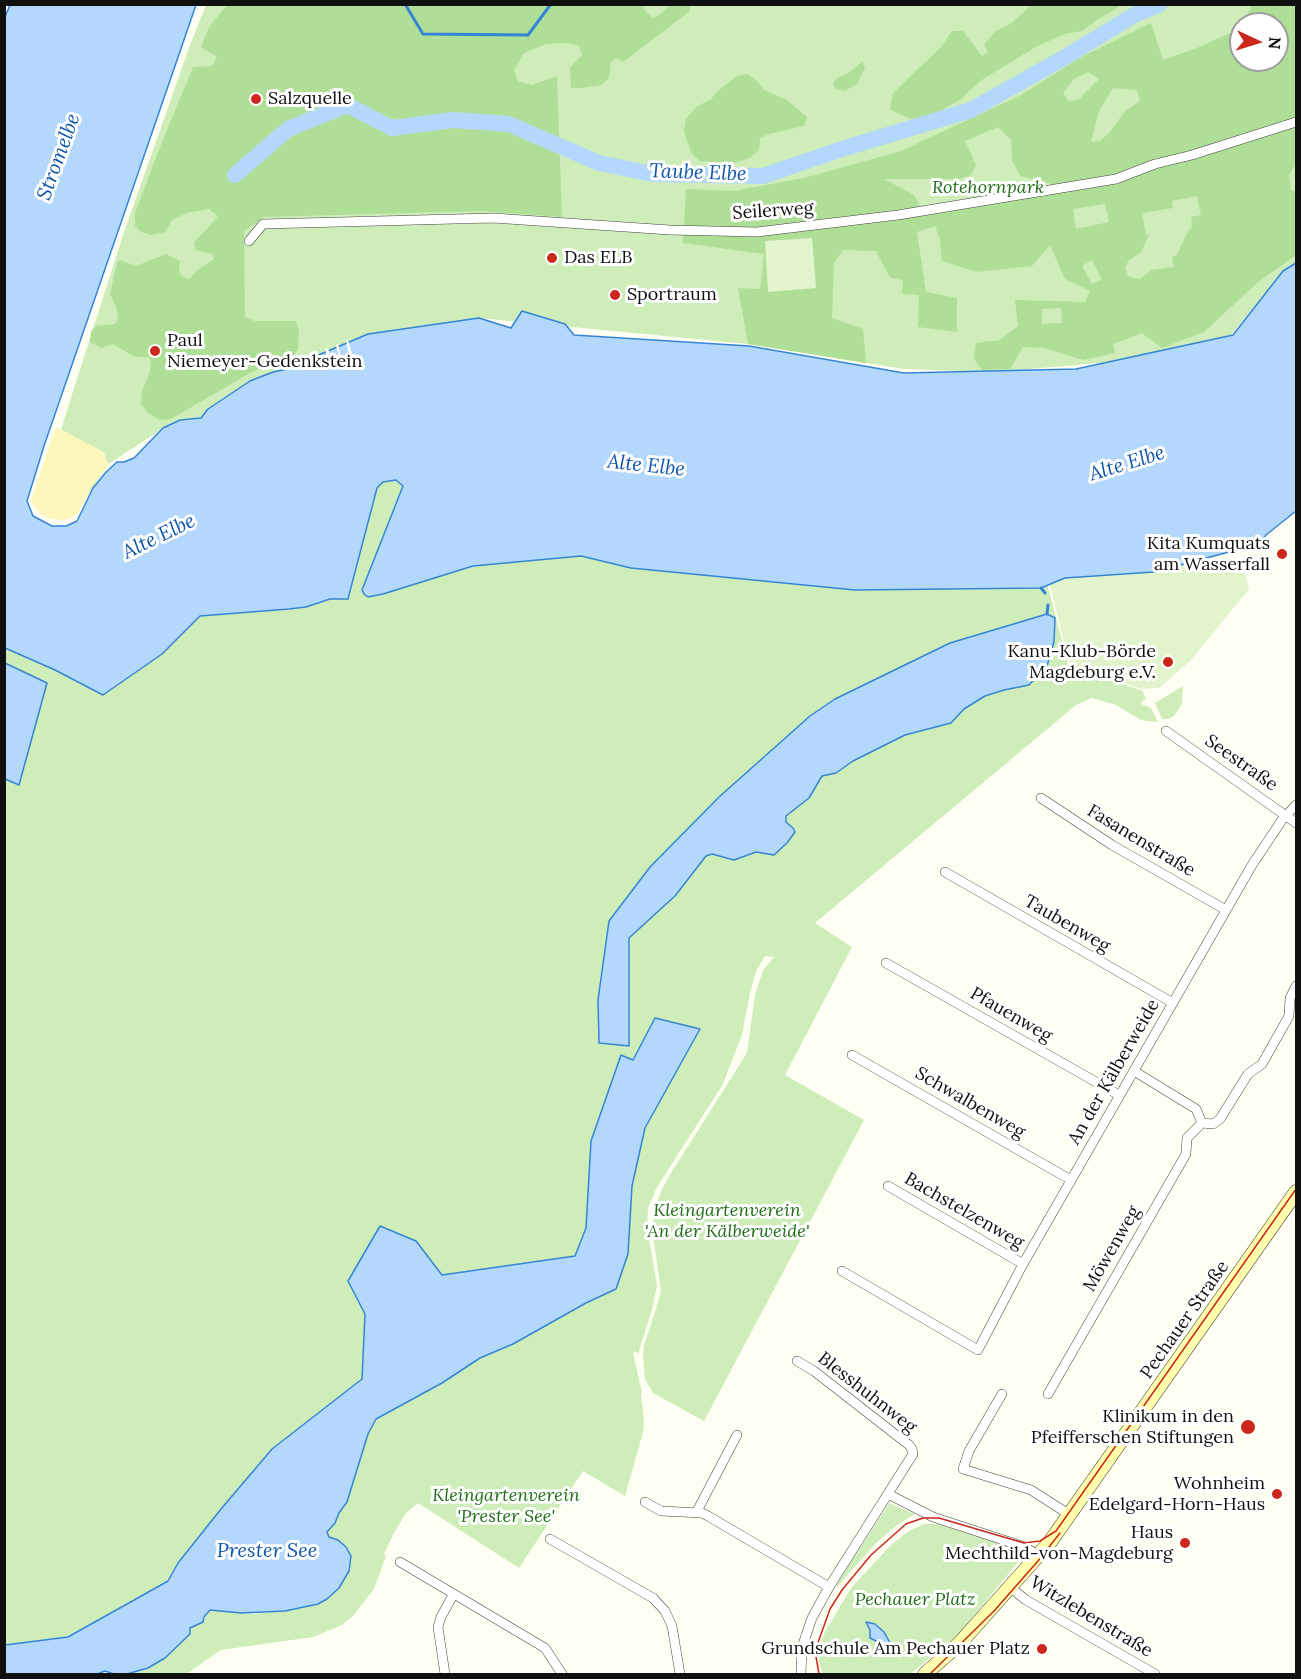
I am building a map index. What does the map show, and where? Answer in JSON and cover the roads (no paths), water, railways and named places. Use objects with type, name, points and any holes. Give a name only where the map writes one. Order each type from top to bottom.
[{"type":"main road","name":"Pechauer Straße","points":[[1039,1556],[1296,1192]]},
{"type":"main road","points":[[925,1674],[953,1651],[1039,1556]]},
{"type":"street","name":"Seilerweg","points":[[249,241],[263,224],[493,218],[670,230],[757,232],[898,214],[1116,179],[1155,164],[1192,155],[1296,122]]},
{"type":"street","name":"Seestraße","points":[[1166,731],[1296,823]]},
{"type":"street","name":"Fasanenstraße","points":[[1041,798],[1112,845],[1226,910]]},
{"type":"street","name":"An der Kälberweide","points":[[842,1271],[978,1350],[1023,1264],[1252,865],[1282,820],[1296,805]]},
{"type":"street","name":"Taubenweg","points":[[945,872],[1173,1004]]},
{"type":"street","name":"Pfauenweg","points":[[886,963],[1119,1095]]},
{"type":"street","name":"Möwenweg","points":[[1048,1394],[1186,1154],[1187,1138],[1202,1123],[1214,1124],[1220,1119],[1248,1074],[1262,1064],[1289,1016],[1290,998],[1296,986]]},
{"type":"street","name":"Schwalbenweg","points":[[852,1055],[1071,1180]]},
{"type":"street","points":[[1134,1071],[1196,1109],[1202,1123]]},
{"type":"street","name":"Bachstelzenweg","points":[[888,1186],[1023,1264]]},
{"type":"street","name":"Blesshuhnweg","points":[[797,1361],[814,1371],[912,1449],[913,1454],[888,1494]]},
{"type":"street","points":[[1002,1394],[969,1451],[963,1469],[1031,1490],[1070,1515]]},
{"type":"street","points":[[696,1513],[737,1435]]},
{"type":"street","points":[[801,1674],[801,1654],[812,1618],[888,1494],[933,1517],[1025,1547],[1039,1556]]},
{"type":"street","points":[[645,1502],[661,1511],[708,1516],[829,1587]]},
{"type":"street","points":[[550,1539],[653,1598],[665,1611],[672,1626],[680,1674]]},
{"type":"street","points":[[400,1562],[547,1650],[562,1674]]},
{"type":"street","name":"Witzlebenstraße","points":[[1011,1588],[1026,1600],[1155,1674]]},
{"type":"street","points":[[445,1674],[438,1627],[453,1595]]},
{"type":"water","points":[[10,5],[196,5],[27,501],[33,516],[52,526],[66,526],[77,521],[93,488],[106,472],[117,462],[134,458],[163,428],[180,420],[201,418],[208,409],[250,381],[283,370],[368,334],[479,318],[511,328],[522,311],[565,324],[574,335],[749,346],[904,373],[1076,369],[1233,335],[1283,271],[1296,263],[1296,511],[1266,535],[1259,544],[1154,572],[1065,578],[1041,588],[855,590],[631,568],[581,556],[473,566],[368,597],[362,590],[403,486],[396,480],[383,482],[377,488],[348,599],[330,599],[306,607],[289,609],[200,616],[162,654],[103,695],[5,648],[4,19]]},
{"type":"water","points":[[1047,614],[1055,618],[1054,642],[1047,666],[1029,685],[985,696],[964,709],[951,723],[905,735],[853,761],[836,773],[822,776],[809,798],[786,816],[786,822],[795,832],[774,855],[756,852],[734,860],[712,854],[706,856],[675,896],[629,938],[629,1046],[599,1043],[598,1000],[609,921],[650,867],[719,797],[810,716],[835,699],[950,643]]},
{"type":"water","points":[[5,663],[47,683],[19,785],[5,779]]},
{"type":"water","name":"Prester See","points":[[655,1018],[700,1029],[645,1128],[632,1186],[628,1254],[616,1289],[513,1344],[480,1358],[442,1383],[376,1419],[368,1434],[347,1502],[327,1532],[329,1537],[338,1540],[346,1547],[351,1556],[349,1571],[339,1588],[318,1604],[285,1611],[241,1613],[210,1610],[203,1622],[190,1628],[190,1634],[165,1658],[148,1668],[127,1674],[105,1671],[97,1674],[5,1674],[5,1645],[68,1637],[168,1581],[178,1563],[272,1449],[362,1379],[365,1314],[348,1281],[380,1226],[416,1241],[442,1275],[575,1256],[586,1228],[591,1141],[621,1055],[633,1060]]},
{"type":"water","points":[[866,1622],[875,1624],[884,1632],[889,1641],[889,1652],[882,1644],[870,1638],[870,1630]]},
{"type":"waterway","points":[[405,4],[423,34],[528,35],[551,4]]},
{"type":"waterway","name":"Taube Elbe","points":[[235,175],[288,129],[347,105],[392,128],[453,120],[509,124],[599,163],[652,174],[763,176],[845,148],[971,110],[1136,14],[1160,4]]},
{"type":"waterway","points":[[1041,588],[1045,593]]},
{"type":"waterway","points":[[1047,614],[1048,605]]},
{"type":"tram line","points":[[819,1674],[815,1651],[830,1609],[842,1590],[871,1555],[906,1524],[923,1518],[939,1518],[1024,1543],[1040,1541],[1056,1531],[1296,1189]]},
{"type":"tram line","points":[[930,1674],[994,1611],[1060,1533]]},
{"type":"place","name":"Salzquelle","points":[[256,99]]},
{"type":"place","name":"Das ELB","points":[[552,258]]},
{"type":"place","name":"Sportraum","points":[[615,295]]},
{"type":"place","name":"Paul Niemeyer-Gedenkstein","points":[[155,351]]},
{"type":"place","name":"Kita Kumquats am Wasserfall","points":[[1282,554]]},
{"type":"place","name":"Kanu-Klub-Börde Magdeburg e.V.","points":[[1168,662]]},
{"type":"place","name":"Klinikum in den Pfeifferschen Stiftungen","points":[[1248,1427]]},
{"type":"place","name":"Wohnheim Edelgard-Horn-Haus","points":[[1277,1494]]},
{"type":"place","name":"Haus Mechthild-von-Magdeburg","points":[[1185,1543]]},
{"type":"place","name":"Grundschule Am Pechauer Platz","points":[[1042,1649]]},
{"type":"water label","name":"Stromelbe","points":[[59,157]]},
{"type":"water label","name":"Alte Elbe","points":[[1127,464]]},
{"type":"water label","name":"Alte Elbe","points":[[646,466]]},
{"type":"water label","name":"Alte Elbe","points":[[159,537]]},
{"type":"park label","name":"Rotehornpark","points":[[988,188]]},
{"type":"park label","name":"Kleingartenverein 'An der Kälberweide'","points":[[727,1221]]},
{"type":"park label","name":"Kleingartenverein 'Prester See'","points":[[506,1506]]},
{"type":"park label","name":"Pechauer Platz","points":[[915,1600]]}]
